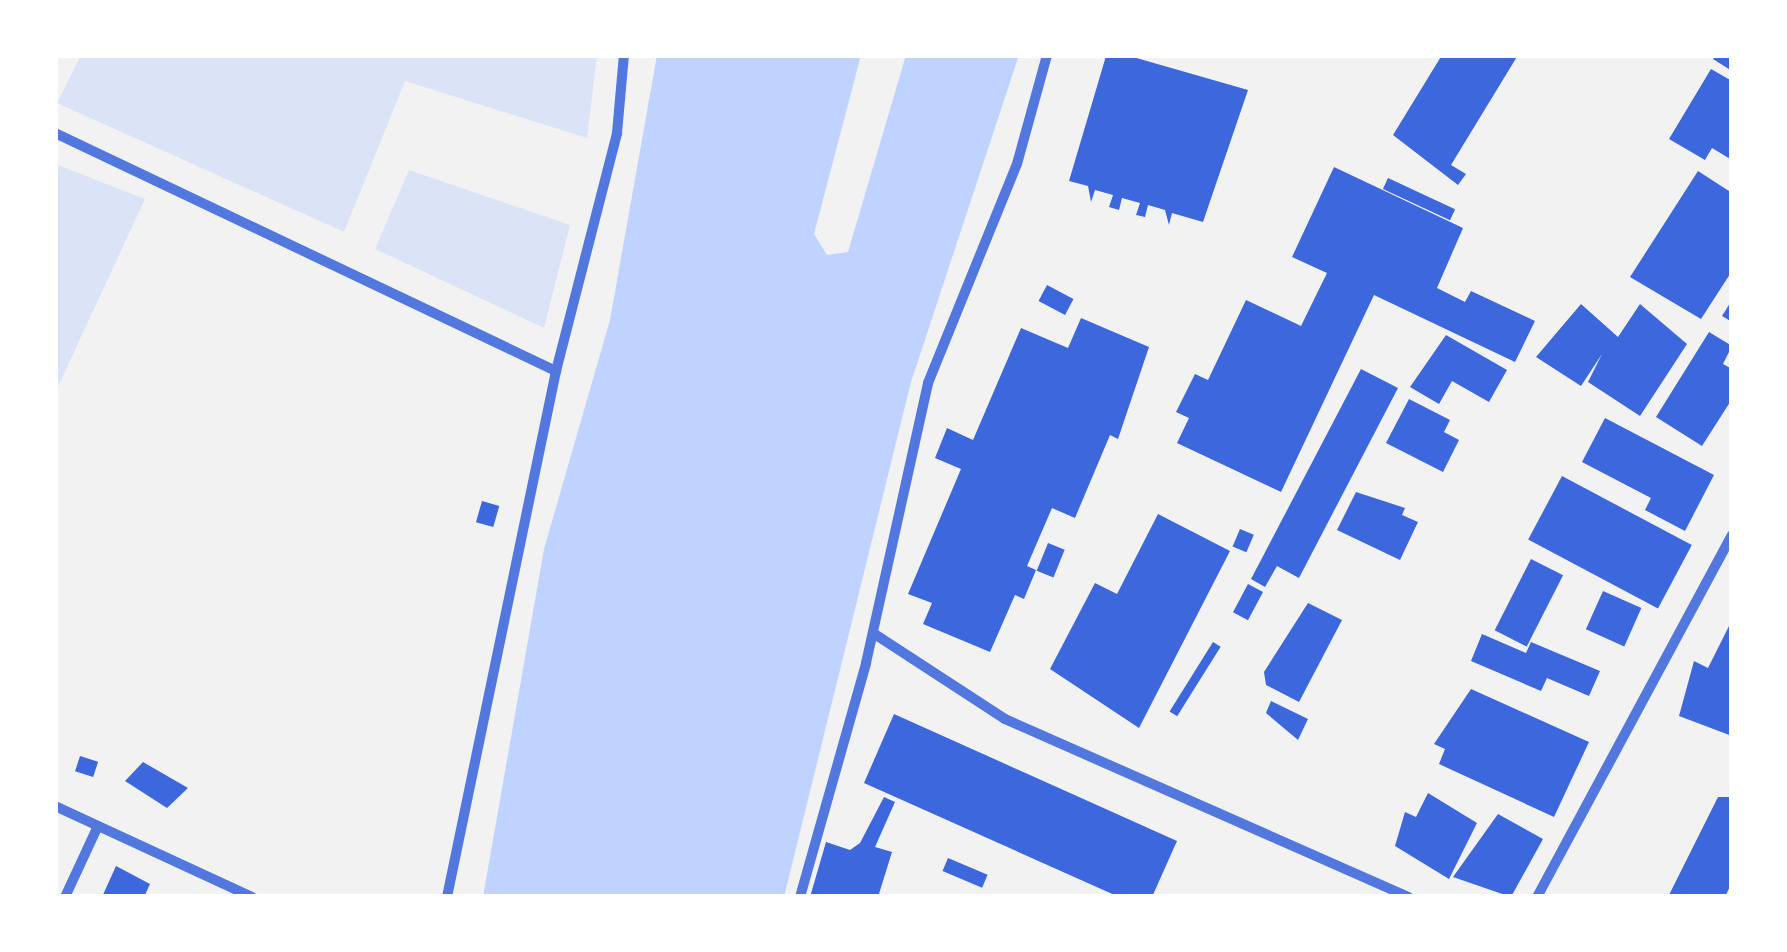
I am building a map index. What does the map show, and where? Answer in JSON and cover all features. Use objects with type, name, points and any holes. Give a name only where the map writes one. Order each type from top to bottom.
[{"type":"street","points":[[447,897],[556,371],[616,133],[624,55]]},
{"type":"street","points":[[800,897],[873,634],[928,383],[1017,164],[1047,55]]},
{"type":"street","points":[[55,134],[556,371]]},
{"type":"street","points":[[1537,897],[1732,535]]},
{"type":"street","points":[[873,634],[1004,720],[1408,897]]},
{"type":"street","points":[[55,806],[252,897]]},
{"type":"street","points":[[65,897],[98,826]]},
{"type":"shaded area","points":[[81,55],[597,55],[587,138],[405,81],[344,232],[57,103]]},
{"type":"shaded area","points":[[55,164],[145,199],[55,393]]},
{"type":"shaded area","points":[[409,170],[570,225],[544,328],[375,249]]},
{"type":"water","points":[[657,55],[861,55],[814,234],[827,255],[848,252],[906,55],[1019,55],[911,382],[784,897],[483,897],[544,549],[610,320]]},
{"type":"building","points":[[1126,55],[1248,90],[1203,222],[1172,213],[1169,225],[1165,210],[1148,205],[1145,217],[1136,215],[1140,203],[1122,198],[1119,210],[1109,207],[1113,195],[1095,190],[1091,202],[1088,186],[1069,181],[1106,56]]},
{"type":"building","points":[[1442,55],[1518,55],[1451,165],[1466,174],[1458,185],[1393,135]]},
{"type":"building","points":[[1716,55],[1732,55],[1732,71],[1713,59]]},
{"type":"building","points":[[1711,69],[1732,81],[1732,160],[1712,148],[1705,160],[1669,139]]},
{"type":"building","points":[[1334,167],[1463,228],[1437,288],[1465,302],[1471,291],[1535,321],[1515,362],[1374,295],[1281,492],[1177,443],[1189,418],[1176,412],[1195,374],[1208,380],[1246,300],[1301,326],[1327,273],[1292,257]]},
{"type":"building","points":[[1698,171],[1732,193],[1732,271],[1701,319],[1630,277]]},
{"type":"building","points":[[1388,178],[1455,209],[1450,220],[1383,189]]},
{"type":"building","points":[[1047,285],[1073,299],[1065,315],[1039,301]]},
{"type":"building","points":[[1732,300],[1732,322],[1722,316]]},
{"type":"building","points":[[1581,304],[1618,337],[1640,304],[1687,344],[1640,416],[1588,382],[1602,354],[1581,386],[1536,357]]},
{"type":"building","points":[[1081,318],[1149,347],[1118,439],[1110,435],[1075,518],[1052,508],[1027,566],[1036,570],[1024,599],[1015,595],[990,652],[923,624],[932,603],[908,594],[961,469],[935,458],[947,428],[973,440],[1021,328],[1068,348]]},
{"type":"building","points":[[1709,332],[1732,346],[1723,364],[1732,369],[1732,399],[1702,446],[1656,417]]},
{"type":"building","points":[[1446,335],[1507,370],[1489,402],[1452,381],[1439,404],[1410,387]]},
{"type":"building","points":[[1361,369],[1398,388],[1299,578],[1277,566],[1265,587],[1251,579]]},
{"type":"building","points":[[1409,399],[1450,420],[1444,432],[1459,440],[1443,472],[1386,443]]},
{"type":"building","points":[[1605,418],[1714,475],[1685,531],[1645,510],[1651,498],[1582,462]]},
{"type":"building","points":[[1562,476],[1692,545],[1658,609],[1528,540]]},
{"type":"building","points":[[1356,492],[1405,508],[1402,515],[1418,522],[1400,560],[1337,530]]},
{"type":"building","points":[[482,501],[499,506],[493,527],[476,522]]},
{"type":"building","points":[[1158,514],[1230,551],[1139,728],[1050,669],[1095,583],[1117,594]]},
{"type":"building","points":[[1240,529],[1254,535],[1246,552],[1233,546]]},
{"type":"building","points":[[1048,543],[1065,550],[1053,578],[1037,571]]},
{"type":"building","points":[[1531,559],[1563,575],[1527,647],[1495,630]]},
{"type":"building","points":[[1248,584],[1263,592],[1248,620],[1233,612]]},
{"type":"building","points":[[1603,591],[1641,608],[1624,646],[1586,629]]},
{"type":"building","points":[[1308,603],[1342,620],[1299,702],[1266,685],[1264,672]]},
{"type":"building","points":[[1732,620],[1732,736],[1679,716],[1694,661],[1708,668]]},
{"type":"building","points":[[1482,634],[1526,653],[1531,642],[1600,671],[1589,696],[1547,678],[1541,691],[1471,661]]},
{"type":"building","points":[[1213,642],[1221,647],[1177,716],[1170,712]]},
{"type":"building","points":[[1471,689],[1589,742],[1554,817],[1439,764],[1445,749],[1434,744]]},
{"type":"building","points":[[1271,701],[1308,719],[1298,740],[1266,713]]},
{"type":"building","points":[[894,714],[1177,841],[1152,897],[1119,897],[864,783]]},
{"type":"building","points":[[80,756],[98,762],[93,777],[75,771]]},
{"type":"building","points":[[143,762],[188,788],[167,808],[125,781]]},
{"type":"building","points":[[1428,793],[1477,823],[1449,879],[1395,846],[1405,812],[1416,817]]},
{"type":"building","points":[[884,797],[895,802],[875,847],[892,852],[878,897],[810,897],[826,842],[850,850],[860,843]]},
{"type":"building","points":[[1718,797],[1732,797],[1732,882],[1725,897],[1668,897]]},
{"type":"building","points":[[1498,814],[1543,839],[1511,897],[1453,877]]},
{"type":"building","points":[[948,858],[988,875],[982,888],[943,871]]},
{"type":"building","points":[[116,866],[150,884],[144,897],[102,897]]}]
